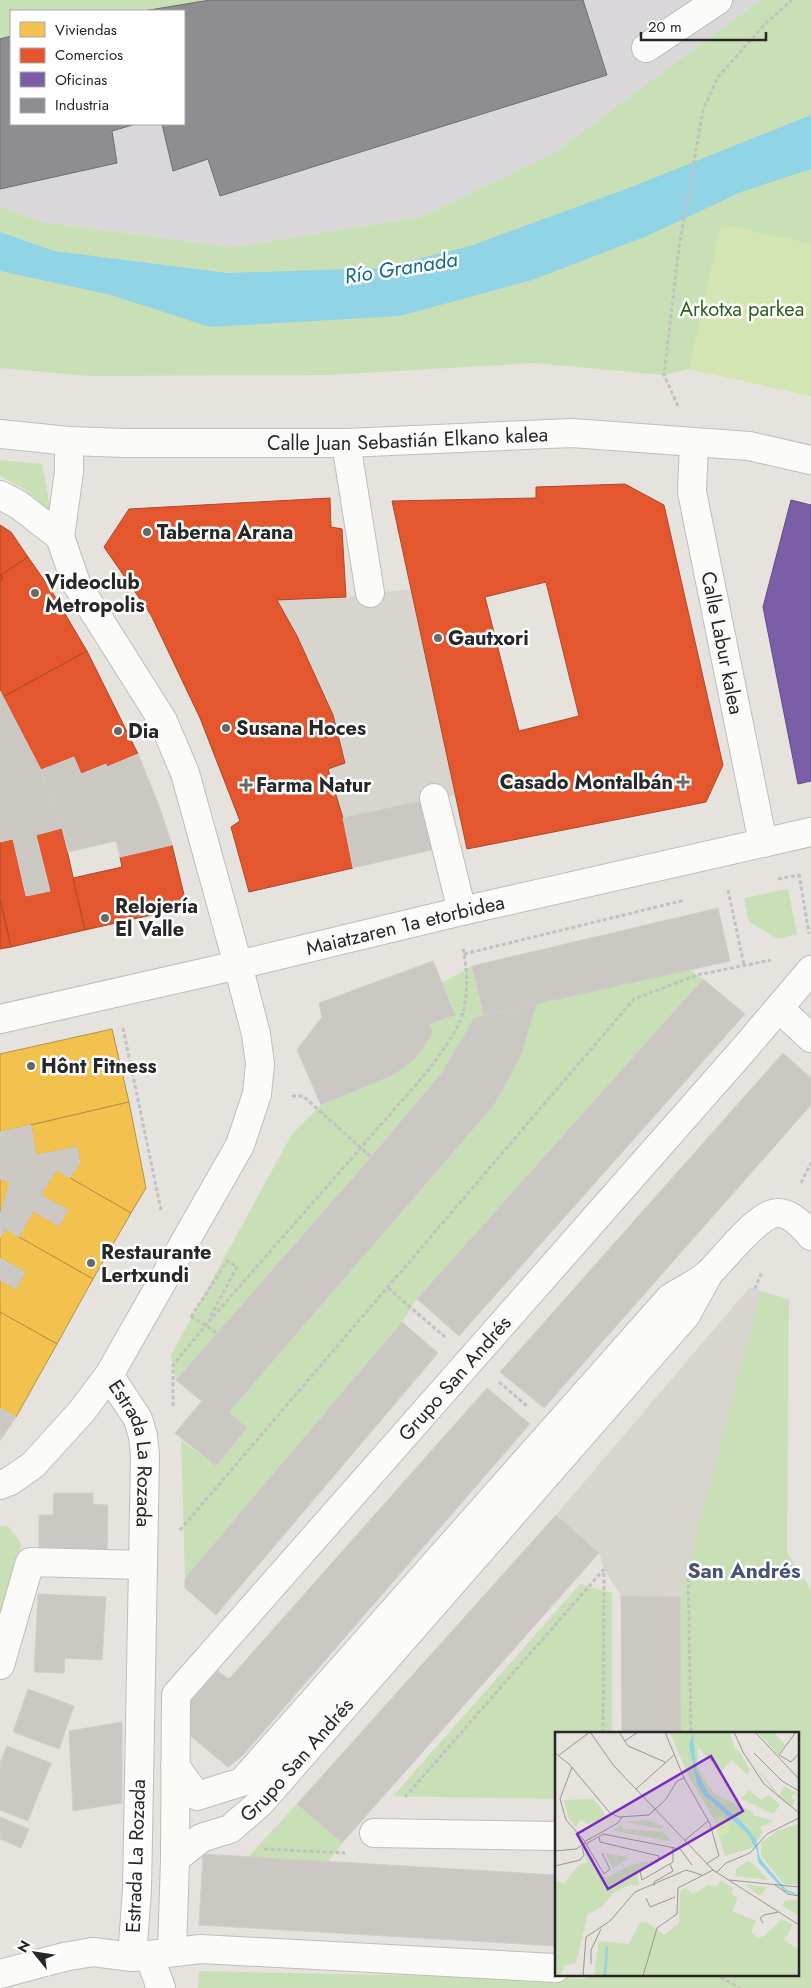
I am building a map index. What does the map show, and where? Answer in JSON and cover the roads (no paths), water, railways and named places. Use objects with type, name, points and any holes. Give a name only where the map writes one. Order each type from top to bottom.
[{"type":"street","points":[[646,48],[718,0]]},
{"type":"street","name":"Calle Juan Sebastián Elkano kalea","points":[[0,434],[69,441],[125,443],[346,443],[572,433],[750,446],[811,460]]},
{"type":"street","points":[[60,537],[69,472],[69,441]]},
{"type":"street","name":"Calle Labur kalea","points":[[694,442],[692,492],[763,843]]},
{"type":"street","points":[[346,443],[370,593]]},
{"type":"street","points":[[0,495],[19,505],[60,537]]},
{"type":"street","name":"Estrada La Rozada","points":[[60,537],[76,582],[163,721],[185,774],[256,1034],[260,1064],[257,1094],[240,1145],[109,1375],[138,1419],[143,1436],[145,1455],[137,1890],[151,1955],[161,1988]]},
{"type":"street","points":[[434,798],[459,911]]},
{"type":"street","name":"Maiatzaren 1a etorbidea","points":[[0,1019],[238,965],[459,911],[801,834]]},
{"type":"street","name":"Grupo San Andrés","points":[[151,1955],[175,1860],[176,1695],[780,1008],[811,970]]},
{"type":"street","points":[[780,1008],[811,1038]]},
{"type":"street","name":"Grupo San Andrés","points":[[175,1860],[200,1838],[230,1829],[260,1803],[686,1315],[708,1275],[748,1232],[771,1214],[779,1212],[786,1214],[800,1224],[811,1236]]},
{"type":"street","name":"Grupo San Andrés","points":[[176,1766],[197,1796],[242,1782],[670,1298],[708,1275]]},
{"type":"street","points":[[0,1485],[10,1481],[32,1465],[82,1411],[109,1375]]},
{"type":"street","points":[[0,1665],[30,1562],[143,1565]]},
{"type":"street","points":[[374,1833],[555,1836]]},
{"type":"street","points":[[0,1974],[64,1957],[93,1952],[151,1955],[201,1949],[555,1968]]},
{"type":"water","name":"Río Granada","points":[[811,115],[811,169],[741,192],[647,236],[532,280],[400,316],[210,327],[111,295],[0,271],[0,232],[54,251],[228,273],[381,268],[470,246],[634,186]]},
{"type":"place","name":"Taberna Arana","points":[[147,532]]},
{"type":"place","name":"Videoclub Metropolis","points":[[35,593]]},
{"type":"place","name":"Gautxori","points":[[438,638]]},
{"type":"place","name":"Susana Hoces","points":[[226,728]]},
{"type":"place","name":"Dia","points":[[118,731]]},
{"type":"place","name":"Casado Montalbán","points":[[683,782]]},
{"type":"place","name":"Farma Natur","points":[[246,785]]},
{"type":"place","name":"Relojería El Valle","points":[[105,918]]},
{"type":"place","name":"Hônt Fitness","points":[[31,1066]]},
{"type":"place","name":"Restaurante Lertxundi","points":[[91,1263]]},
{"type":"district","name":"San Andrés","points":[[744,1571]]},
{"type":"park label","name":"Arkotxa parkea","points":[[742,309]]}]
